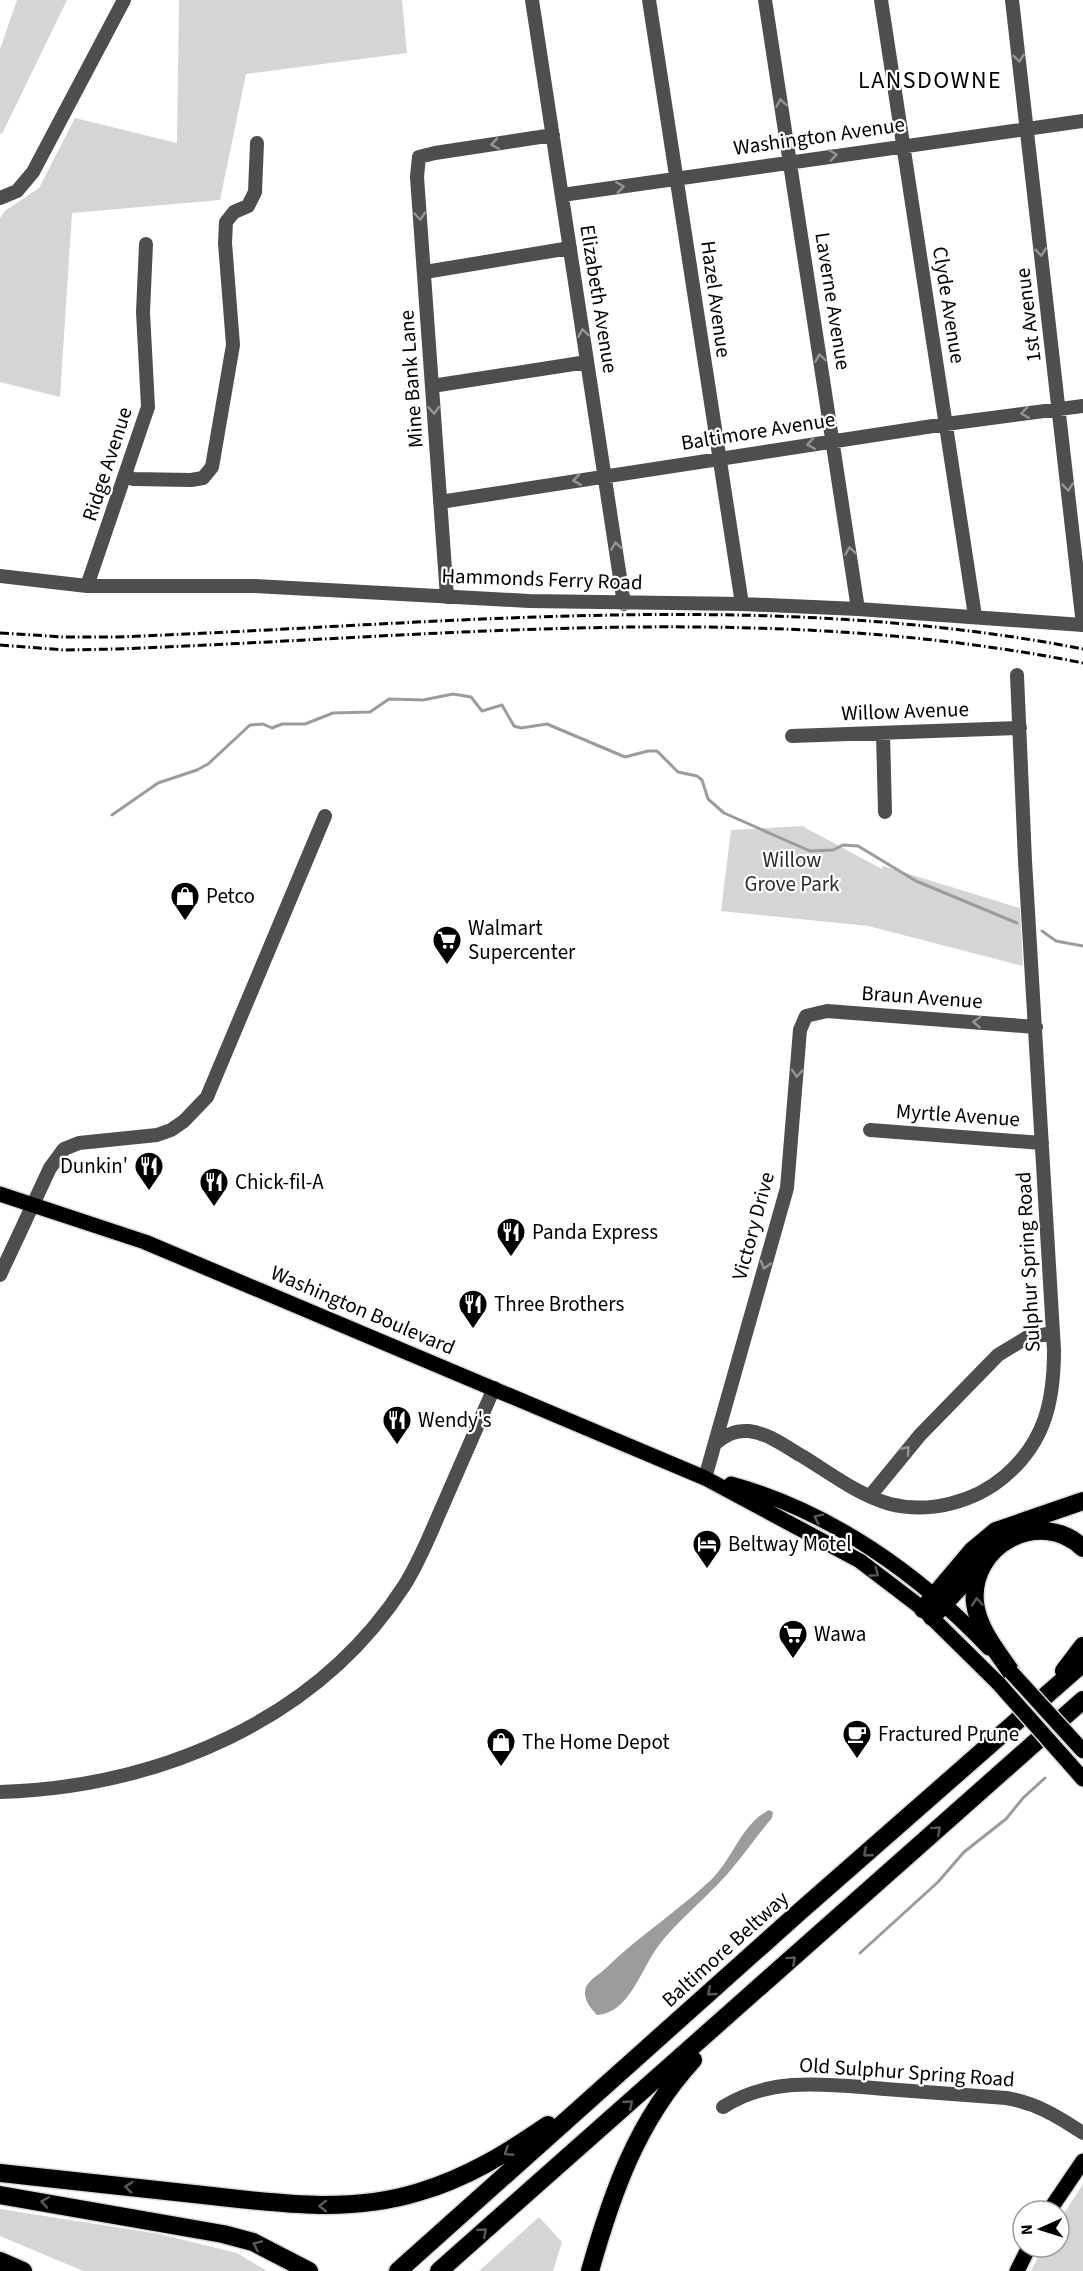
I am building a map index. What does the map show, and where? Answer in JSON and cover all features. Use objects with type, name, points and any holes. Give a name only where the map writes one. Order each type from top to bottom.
[{"type":"highway","points":[[933,1606],[972,1551],[996,1531],[1083,1501]]},
{"type":"highway","points":[[933,1606],[1001,1542],[1015,1534],[1042,1531],[1061,1535],[1083,1548]]},
{"type":"highway","points":[[983,1561],[976,1589],[977,1609],[1005,1678]]},
{"type":"highway","points":[[1037,1704],[1083,1646]]},
{"type":"highway","name":"Baltimore Beltway","points":[[398,2271],[1083,1663]]},
{"type":"highway","points":[[439,2271],[1083,1700]]},
{"type":"highway","points":[[588,2271],[624,2165],[649,2118],[688,2065],[748,1999]]},
{"type":"highway","points":[[0,2173],[302,2205],[360,2204],[418,2193],[492,2162],[609,2084]]},
{"type":"highway","points":[[0,2194],[223,2234],[253,2242],[309,2271]]},
{"type":"highway","points":[[0,2261],[23,2271]]},
{"type":"main road","name":"Washington Boulevard","points":[[0,1194],[35,1203],[146,1242],[705,1478],[780,1500],[828,1523],[868,1547],[933,1606],[1083,1752]]},
{"type":"main road","name":"Washington Boulevard","points":[[1005,1678],[1083,1779]]},
{"type":"main road","points":[[1057,2199],[1083,2161]]},
{"type":"street","points":[[0,198],[17,191],[33,172],[124,0]]},
{"type":"street","name":"Elizabeth Avenue","points":[[532,0],[624,604]]},
{"type":"street","name":"Hazel Avenue","points":[[649,0],[742,604]]},
{"type":"street","name":"Laverne Avenue","points":[[765,0],[858,609]]},
{"type":"street","name":"Clyde Avenue","points":[[881,0],[975,616]]},
{"type":"street","name":"1st Avenue","points":[[1012,0],[1083,625]]},
{"type":"street","name":"Washington Avenue","points":[[562,195],[1027,127],[1083,121]]},
{"type":"street","name":"Mine Bank Lane","points":[[447,597],[417,177],[419,158],[435,153],[553,135]]},
{"type":"street","points":[[126,475],[134,479],[191,480],[204,477],[212,467],[233,345],[225,243],[226,222],[234,212],[248,206],[255,192],[257,143]]},
{"type":"street","name":"Ridge Avenue","points":[[87,586],[148,407],[143,312],[146,244]]},
{"type":"street","points":[[425,272],[570,248]]},
{"type":"street","points":[[432,386],[587,362]]},
{"type":"street","name":"Baltimore Avenue","points":[[440,502],[718,458],[1083,406]]},
{"type":"street","name":"Hammonds Ferry Road","points":[[0,576],[87,586],[255,586],[624,604],[742,604],[975,616],[1083,625]]},
{"type":"street","name":"Sulphur Spring Road","points":[[716,1443],[727,1434],[741,1431],[766,1436],[870,1496],[909,1507],[944,1505],[980,1493],[998,1483],[1017,1466],[1038,1438],[1046,1420],[1054,1381],[1053,1332],[1017,675]]},
{"type":"street","name":"Willow Avenue","points":[[792,736],[1020,728]]},
{"type":"street","points":[[883,733],[885,812]]},
{"type":"street","points":[[0,1275],[56,1157],[64,1149],[79,1143],[157,1135],[171,1130],[184,1121],[207,1097],[325,816]]},
{"type":"street","name":"Braun Avenue","points":[[806,1016],[827,1011],[1036,1027]]},
{"type":"street","name":"Victory Drive","points":[[716,1443],[723,1409],[787,1188],[800,1030],[806,1016]]},
{"type":"street","name":"Myrtle Avenue","points":[[870,1130],[1042,1143]]},
{"type":"street","points":[[870,1496],[920,1435],[998,1355],[1026,1338],[1053,1332]]},
{"type":"street","points":[[0,1792],[82,1785],[152,1769],[197,1752],[259,1722],[327,1676],[369,1634],[405,1584],[424,1549],[494,1388]]},
{"type":"street","points":[[705,1478],[716,1443]]},
{"type":"street","name":"Old Sulphur Spring Road","points":[[723,2107],[752,2092],[770,2087],[815,2084],[1006,2098],[1031,2102],[1083,2133]]},
{"type":"green space","points":[[17,0],[67,0],[2,134],[0,133],[0,49]]},
{"type":"green space","points":[[179,0],[402,0],[407,53],[246,74],[220,200],[72,213],[60,397],[0,382],[0,218],[5,211],[39,188],[75,118],[177,143]]},
{"type":"green space","name":"Willow Grove Park","points":[[802,826],[882,869],[883,866],[1020,908],[1023,966],[868,926],[721,911],[731,830]]},
{"type":"green space","points":[[1083,2184],[1083,2271],[1031,2271],[1037,2259],[1071,2259],[1071,2202]]},
{"type":"green space","points":[[0,2209],[159,2234],[237,2253],[267,2271],[83,2271],[0,2236]]},
{"type":"green space","points":[[539,2217],[562,2242],[553,2271],[479,2271]]},
{"type":"shaded area","points":[[769,1810],[773,1812],[772,1818],[727,1874],[659,1945],[626,1998],[608,2013],[597,2015],[589,2006],[585,1995],[586,1987],[590,1982],[711,1880],[744,1833]]},
{"type":"waterway","points":[[112,815],[158,783],[208,764],[250,725],[263,724],[272,728],[282,724],[305,724],[333,713],[370,712],[389,699],[423,700],[453,694],[471,697],[482,711],[502,705],[514,726],[521,728],[547,724],[625,757],[657,751],[678,772],[697,776],[702,780],[708,799],[724,813],[810,851],[833,850],[843,845],[858,846],[916,881],[1017,923]]},
{"type":"waterway","points":[[1042,931],[1056,941],[1083,946]]},
{"type":"waterway","points":[[860,1953],[938,1882],[964,1852],[1006,1819],[1023,1798],[1045,1778]]},
{"type":"railway","points":[[0,633],[116,637],[479,619],[601,615],[722,615],[843,619],[963,630],[1083,649]]},
{"type":"railway","points":[[0,645],[64,650],[116,649],[480,631],[722,627],[843,632],[963,644],[1083,663]]},
{"type":"place","name":"Petco","points":[[185,922]]},
{"type":"place","name":"Walmart Supercenter","points":[[447,966]]},
{"type":"place","name":"Dunkin'","points":[[149,1192]]},
{"type":"place","name":"Chick-fil-A","points":[[214,1208]]},
{"type":"place","name":"Panda Express","points":[[511,1258]]},
{"type":"place","name":"Three Brothers","points":[[473,1330]]},
{"type":"place","name":"Wendy's","points":[[397,1446]]},
{"type":"place","name":"Beltway Motel","points":[[707,1570]]},
{"type":"place","name":"Wawa","points":[[793,1660]]},
{"type":"place","name":"Fractured Prune","points":[[857,1760]]},
{"type":"place","name":"The Home Depot","points":[[501,1768]]},
{"type":"district","name":"LANSDOWNE","points":[[930,80]]}]
